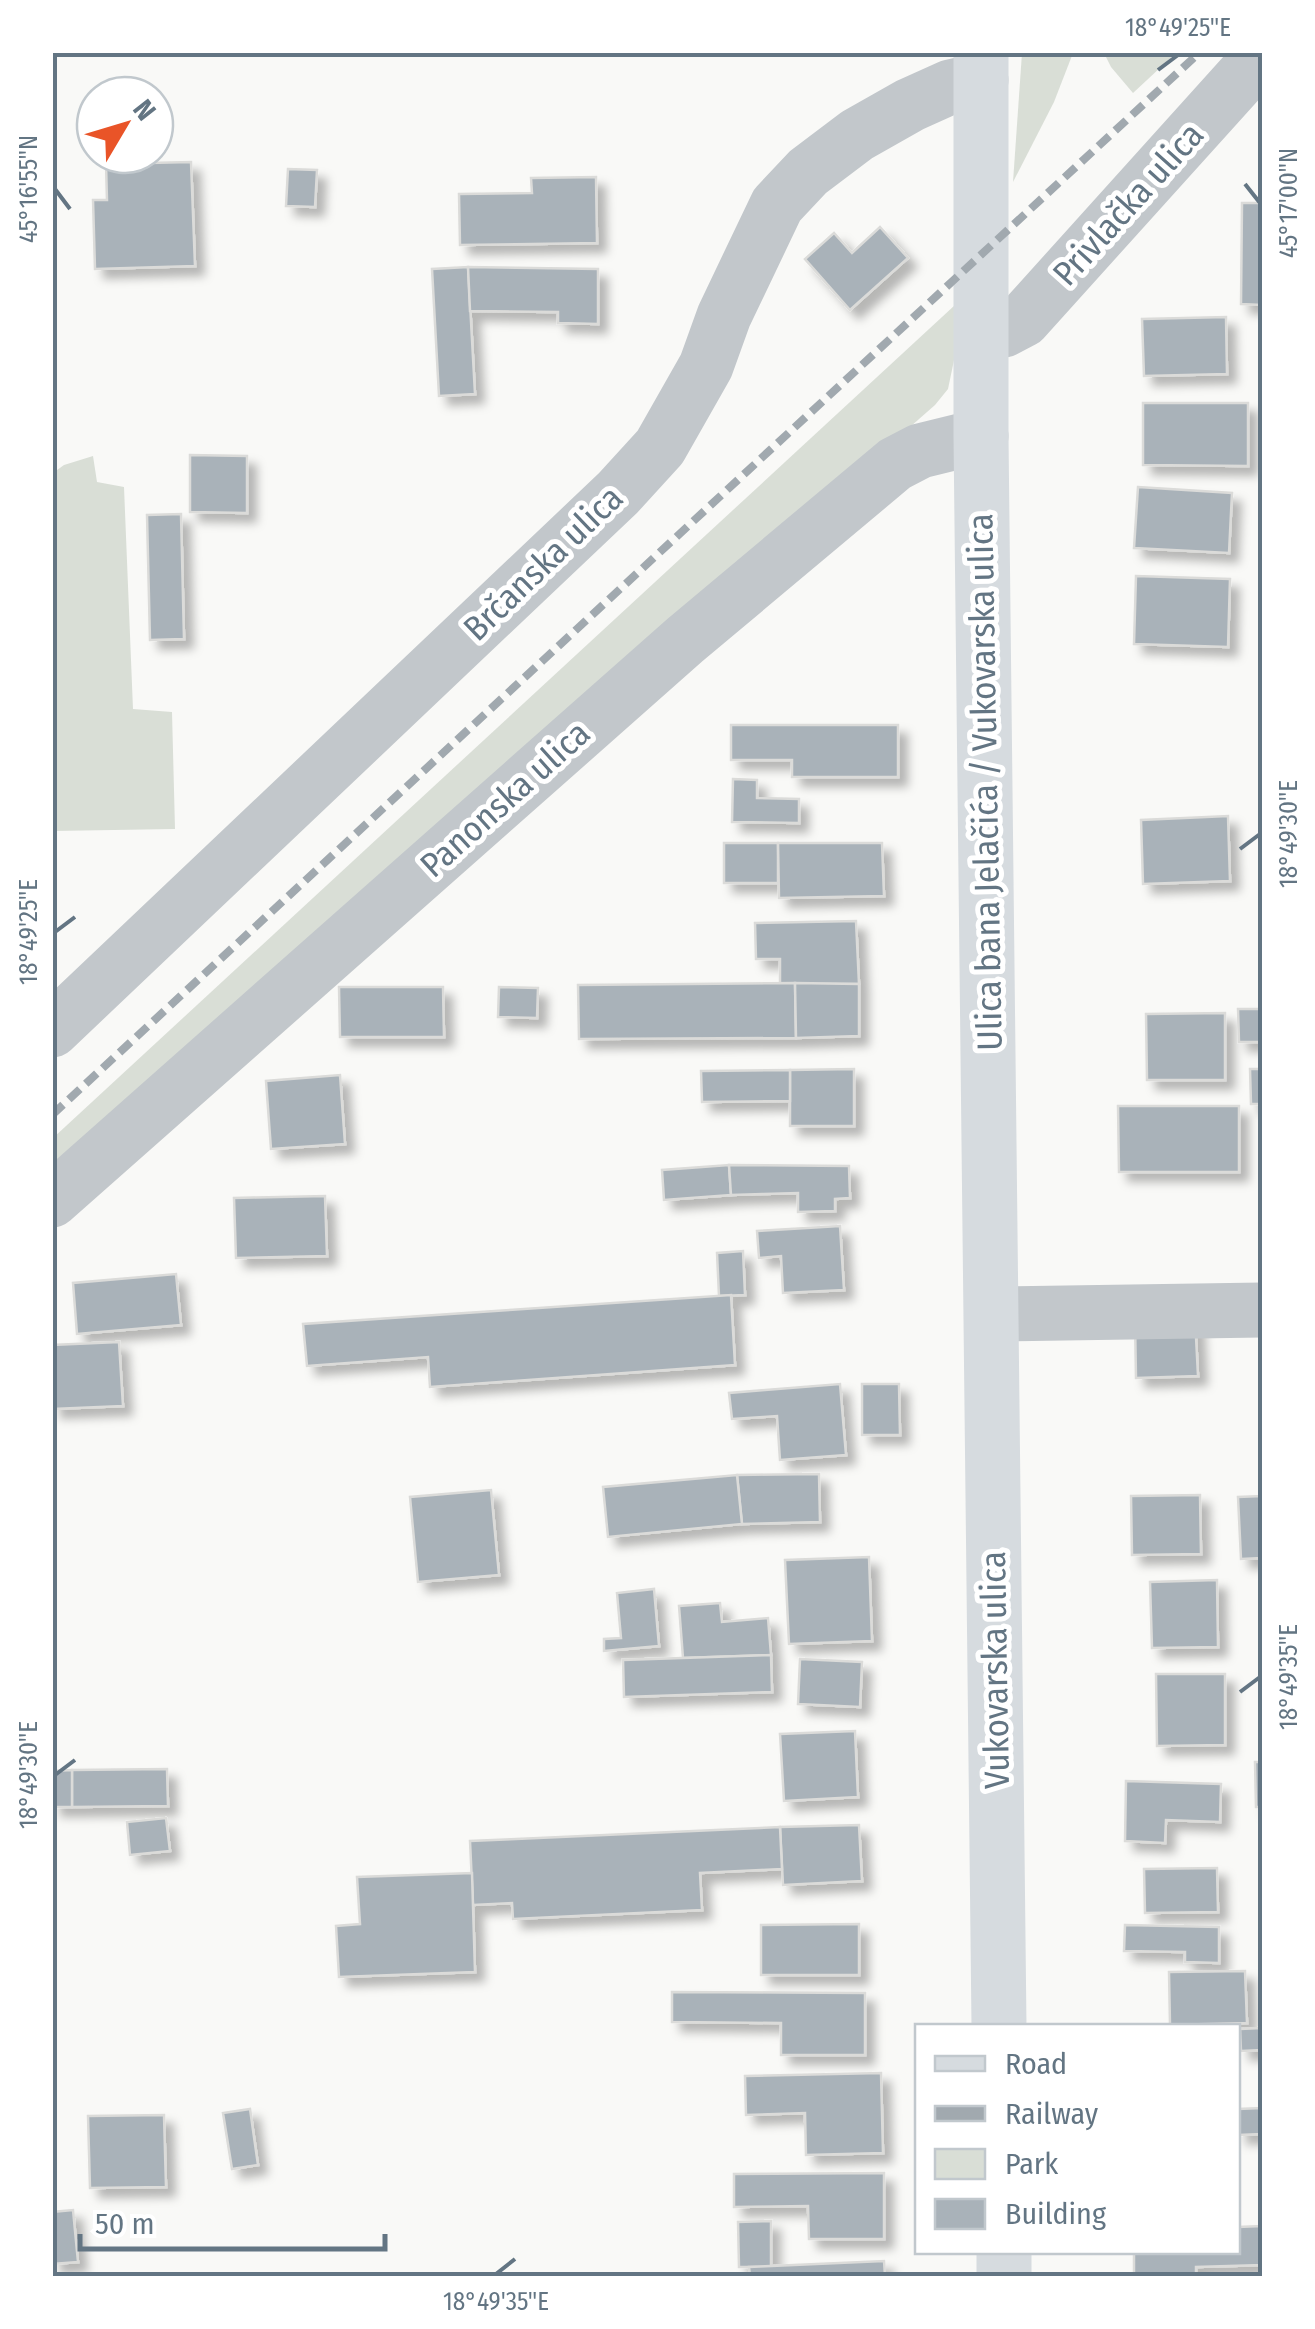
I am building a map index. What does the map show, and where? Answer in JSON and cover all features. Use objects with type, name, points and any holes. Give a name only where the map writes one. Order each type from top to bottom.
[{"type":"main road","name":"Ulica bana Jelačića / Vukovarska ulica","points":[[981,66],[981,436],[992,1314]]},
{"type":"main road","name":"Vukovarska ulica","points":[[992,1314],[999,2024]]},
{"type":"street","name":"Privlačka ulica","points":[[982,334],[1004,330],[1023,320],[1262,54]]},
{"type":"street","name":"Brčanska ulica","points":[[52,1030],[618,493],[660,447],[706,366],[724,316],[777,205],[808,172],[857,135],[950,87],[981,66]]},
{"type":"street","name":"Panonska ulica","points":[[52,1200],[685,640],[895,464],[920,451],[981,436]]},
{"type":"street","points":[[992,1314],[1262,1310]]},
{"type":"green space","points":[[1022,53],[1073,53],[1054,102],[1013,182]]},
{"type":"green space","points":[[1104,53],[1176,53],[1133,93]]},
{"type":"green space","points":[[968,293],[948,389],[935,405],[53,1180],[53,1138]]},
{"type":"green space","points":[[93,456],[97,482],[124,487],[133,709],[172,712],[175,829],[53,831],[53,473],[64,465]]},
{"type":"building","points":[[175,162],[191,162],[195,266],[95,269],[93,200],[107,200],[106,175],[175,175]]},
{"type":"building","points":[[288,169],[317,170],[315,207],[286,206]]},
{"type":"building","points":[[596,177],[597,243],[460,245],[459,194],[532,193],[531,178]]},
{"type":"building","points":[[1242,203],[1262,203],[1262,305],[1241,304]]},
{"type":"building","points":[[880,227],[908,258],[850,310],[805,259],[834,233],[852,253]]},
{"type":"building","points":[[468,267],[475,394],[439,396],[432,269]]},
{"type":"building","points":[[468,267],[598,269],[598,324],[558,323],[558,312],[470,311]]},
{"type":"building","points":[[1226,317],[1227,374],[1144,376],[1142,319]]},
{"type":"building","points":[[1143,403],[1248,403],[1248,466],[1143,465]]},
{"type":"building","points":[[190,455],[247,456],[247,513],[190,512]]},
{"type":"building","points":[[1138,487],[1232,493],[1229,553],[1134,548]]},
{"type":"building","points":[[181,514],[184,639],[150,640],[147,515]]},
{"type":"building","points":[[1136,576],[1230,579],[1228,647],[1134,644]]},
{"type":"building","points":[[731,725],[898,725],[898,777],[792,777],[792,760],[731,760]]},
{"type":"building","points":[[733,779],[757,780],[757,798],[799,799],[799,823],[732,822]]},
{"type":"building","points":[[1228,816],[1230,881],[1143,884],[1141,820]]},
{"type":"building","points":[[724,843],[778,843],[778,883],[724,883]]},
{"type":"building","points":[[778,843],[882,843],[884,896],[779,898]]},
{"type":"building","points":[[856,921],[859,984],[780,984],[780,959],[756,959],[755,923]]},
{"type":"building","points":[[795,983],[796,1038],[579,1039],[578,985]]},
{"type":"building","points":[[795,983],[859,984],[859,1036],[796,1038]]},
{"type":"building","points":[[339,987],[443,987],[444,1037],[340,1037]]},
{"type":"building","points":[[499,987],[538,988],[537,1018],[498,1017]]},
{"type":"building","points":[[1238,1009],[1262,1009],[1262,1042],[1239,1042]]},
{"type":"building","points":[[1225,1013],[1225,1080],[1147,1080],[1146,1014]]},
{"type":"building","points":[[854,1069],[854,1126],[790,1126],[790,1070]]},
{"type":"building","points":[[1250,1069],[1262,1069],[1262,1104],[1251,1104]]},
{"type":"building","points":[[790,1070],[790,1101],[702,1102],[701,1071]]},
{"type":"building","points":[[340,1075],[345,1144],[271,1149],[266,1081]]},
{"type":"building","points":[[1118,1106],[1239,1106],[1239,1172],[1119,1172]]},
{"type":"building","points":[[729,1165],[731,1195],[664,1200],[662,1170]]},
{"type":"building","points":[[729,1165],[849,1166],[850,1198],[835,1199],[835,1211],[798,1212],[798,1193],[731,1195]]},
{"type":"building","points":[[325,1196],[327,1256],[236,1258],[234,1198]]},
{"type":"building","points":[[840,1226],[844,1290],[783,1293],[781,1256],[759,1258],[757,1231]]},
{"type":"building","points":[[743,1251],[745,1295],[719,1296],[717,1253]]},
{"type":"building","points":[[176,1274],[181,1325],[77,1334],[73,1283]]},
{"type":"building","points":[[731,1295],[735,1365],[430,1387],[428,1357],[307,1366],[303,1324]]},
{"type":"building","points":[[1195,1317],[1198,1376],[1136,1378],[1135,1319]]},
{"type":"building","points":[[119,1342],[123,1406],[52,1409],[52,1345]]},
{"type":"building","points":[[840,1384],[846,1455],[780,1460],[777,1416],[732,1419],[729,1393]]},
{"type":"building","points":[[862,1384],[899,1384],[900,1435],[862,1435]]},
{"type":"building","points":[[819,1474],[820,1522],[742,1524],[737,1475]]},
{"type":"building","points":[[737,1475],[742,1524],[608,1537],[603,1487]]},
{"type":"building","points":[[491,1490],[499,1575],[418,1582],[410,1497]]},
{"type":"building","points":[[1200,1495],[1201,1554],[1132,1555],[1131,1496]]},
{"type":"building","points":[[1262,1496],[1262,1558],[1241,1559],[1238,1497]]},
{"type":"building","points":[[869,1557],[872,1641],[789,1644],[785,1560]]},
{"type":"building","points":[[1217,1580],[1218,1647],[1152,1648],[1150,1582]]},
{"type":"building","points":[[654,1589],[659,1646],[604,1651],[604,1639],[621,1638],[617,1593]]},
{"type":"building","points":[[720,1603],[722,1622],[768,1618],[771,1655],[683,1658],[679,1606]]},
{"type":"building","points":[[771,1655],[772,1692],[624,1697],[623,1660]]},
{"type":"building","points":[[800,1659],[862,1662],[860,1707],[798,1704]]},
{"type":"building","points":[[1156,1674],[1225,1674],[1225,1745],[1157,1746]]},
{"type":"building","points":[[855,1731],[858,1797],[784,1801],[780,1734]]},
{"type":"building","points":[[1255,1762],[1262,1762],[1262,1807],[1256,1807]]},
{"type":"building","points":[[167,1769],[168,1806],[72,1807],[72,1770]]},
{"type":"building","points":[[72,1770],[72,1807],[52,1807],[52,1771]]},
{"type":"building","points":[[1126,1781],[1221,1784],[1220,1822],[1166,1820],[1165,1843],[1125,1841]]},
{"type":"building","points":[[166,1818],[170,1851],[130,1855],[127,1822]]},
{"type":"building","points":[[859,1825],[862,1881],[783,1885],[780,1827]]},
{"type":"building","points":[[780,1827],[782,1869],[700,1873],[702,1910],[513,1919],[512,1903],[473,1905],[470,1841]]},
{"type":"building","points":[[1217,1868],[1218,1912],[1145,1913],[1144,1869]]},
{"type":"building","points":[[472,1873],[475,1972],[339,1977],[336,1926],[360,1924],[357,1877]]},
{"type":"building","points":[[859,1924],[859,1975],[761,1975],[761,1925]]},
{"type":"building","points":[[1125,1925],[1219,1927],[1219,1963],[1185,1962],[1185,1952],[1124,1951]]},
{"type":"building","points":[[1245,1971],[1247,2023],[1170,2024],[1169,1972]]},
{"type":"building","points":[[672,1992],[865,1993],[865,2055],[781,2055],[781,2023],[672,2022]]},
{"type":"building","points":[[1262,2028],[1262,2050],[1241,2051],[1240,2029]]},
{"type":"building","points":[[881,2073],[883,2153],[806,2155],[805,2113],[746,2115],[745,2076]]},
{"type":"building","points":[[1262,2108],[1262,2134],[1240,2135],[1240,2109]]},
{"type":"building","points":[[250,2109],[258,2165],[232,2169],[223,2113]]},
{"type":"building","points":[[164,2115],[166,2187],[90,2188],[88,2116]]},
{"type":"building","points":[[884,2173],[884,2239],[809,2239],[808,2206],[734,2207],[734,2174]]},
{"type":"building","points":[[73,2210],[78,2262],[52,2264],[52,2212]]},
{"type":"building","points":[[771,2221],[771,2267],[739,2267],[738,2222]]},
{"type":"building","points":[[1262,2226],[1262,2265],[1196,2267],[1196,2276],[1134,2276],[1134,2254],[1240,2254],[1240,2227]]},
{"type":"building","points":[[884,2261],[885,2276],[750,2276],[749,2267]]},
{"type":"railway","points":[[52,1115],[1200,52]]}]
